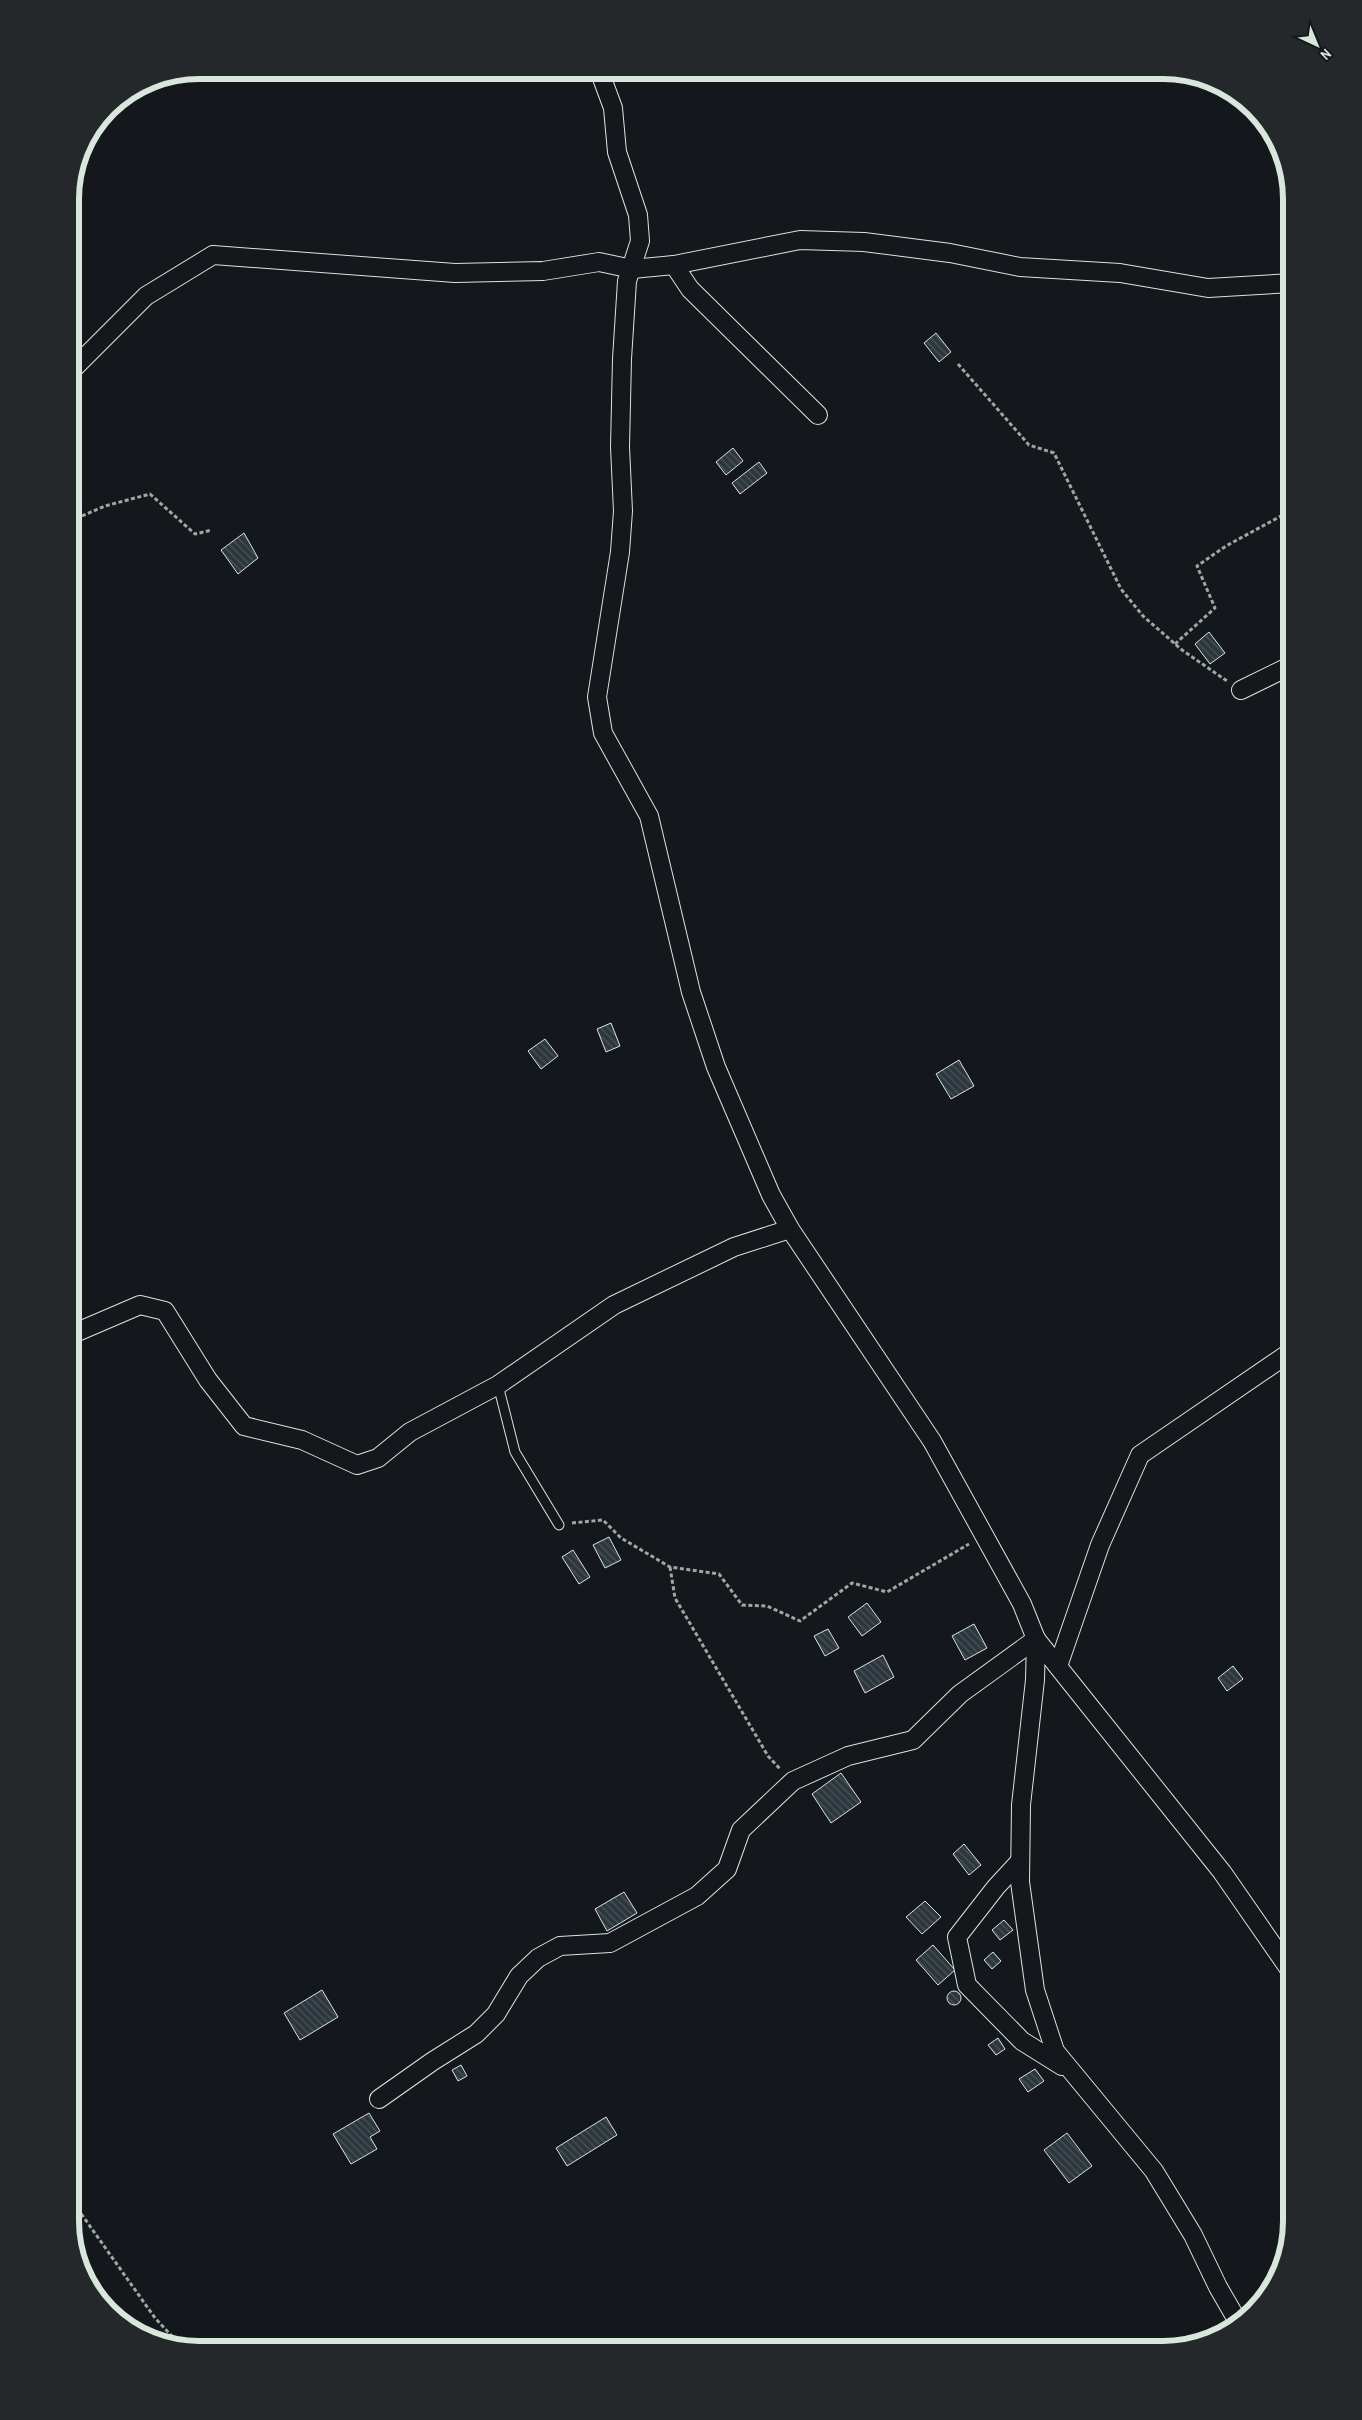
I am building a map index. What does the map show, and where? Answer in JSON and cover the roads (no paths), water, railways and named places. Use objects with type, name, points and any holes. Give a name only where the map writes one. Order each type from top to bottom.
[{"type":"street","points":[[602,79],[613,108],[617,152],[638,216],[640,242],[627,281],[622,359],[620,447],[623,511],[618,561],[597,697],[603,733],[649,816],[692,992],[716,1067],[772,1195],[790,1229],[927,1433],[985,1534],[1022,1604],[1036,1639],[1222,1872],[1283,1960]]},
{"type":"street","points":[[79,363],[146,296],[213,255],[455,273],[543,271],[598,262],[632,270],[674,265],[800,240],[864,242],[950,253],[1020,267],[1120,273],[1208,288],[1283,284]]},
{"type":"street","points":[[674,265],[690,289],[818,415]]},
{"type":"street","points":[[1241,690],[1283,669]]},
{"type":"street","points":[[79,1331],[140,1305],[165,1311],[208,1380],[244,1426],[302,1440],[357,1465],[378,1458],[410,1432],[498,1385],[614,1305],[734,1247],[790,1229]]},
{"type":"street","points":[[1058,1666],[1100,1545],[1140,1455],[1283,1357]]},
{"type":"street","points":[[379,2100],[433,2061],[476,2034],[496,2014],[519,1976],[538,1958],[560,1946],[610,1943],[697,1896],[727,1869],[741,1830],[793,1781],[848,1756],[913,1740],[960,1694],[1036,1639]]},
{"type":"street","points":[[1036,1639],[1035,1680],[1021,1805],[1020,1861],[1020,1882],[1035,1990],[1055,2051],[1154,2172],[1194,2235],[1218,2287],[1235,2317]]},
{"type":"street","points":[[1020,1861],[996,1887],[957,1937],[967,1985],[1022,2040],[1073,2073]]},
{"type":"lane","points":[[498,1385],[515,1452],[559,1525]]}]
